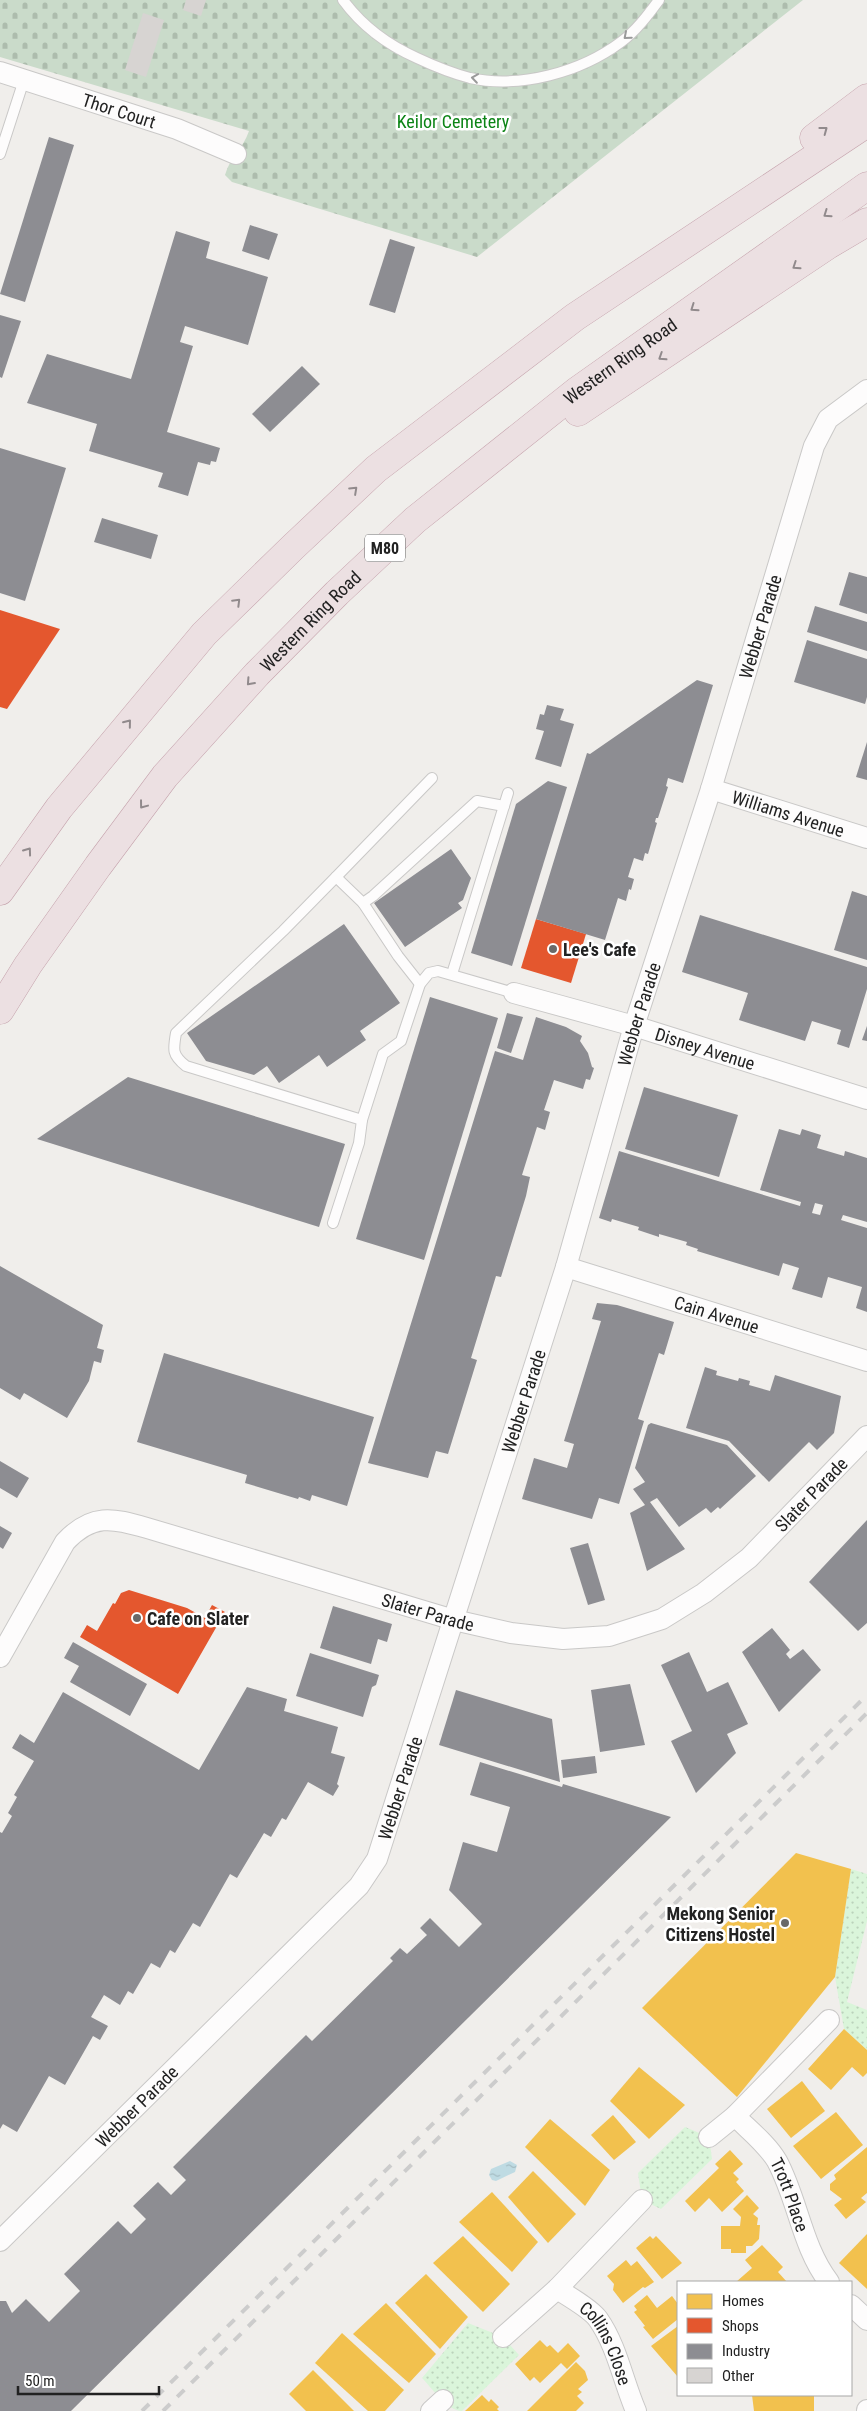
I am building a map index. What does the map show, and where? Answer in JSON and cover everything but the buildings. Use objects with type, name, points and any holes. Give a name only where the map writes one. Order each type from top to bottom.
[{"type":"highway","points":[[0,891],[59,808],[204,634],[293,547],[376,470],[575,317],[867,98]]},
{"type":"highway","points":[[575,317],[867,123]]},
{"type":"highway","name":"Western Ring Road","points":[[0,1010],[28,965],[92,874],[165,776],[257,674],[337,593],[416,520],[577,392],[867,186]]},
{"type":"highway","points":[[416,520],[828,244],[867,222]]},
{"type":"street","name":"Thor Court","points":[[0,72],[177,129],[236,154]]},
{"type":"street","name":"Webber Parade","points":[[0,2241],[363,1880],[377,1859],[566,1267],[634,1026],[711,789],[814,446],[821,428],[828,419],[867,390]]},
{"type":"street","name":"Williams Avenue","points":[[711,789],[867,838]]},
{"type":"street","name":"Disney Avenue","points":[[514,993],[634,1026],[867,1099]]},
{"type":"street","name":"Cain Avenue","points":[[566,1267],[867,1361]]},
{"type":"street","name":"Slater Parade","points":[[0,1657],[65,1542],[76,1530],[88,1523],[105,1519],[147,1528],[454,1620],[511,1633],[563,1639],[609,1636],[662,1619],[704,1593],[749,1558],[867,1436]]},
{"type":"street","points":[[709,2137],[735,2116],[828,2020]]},
{"type":"street","name":"Trott Place","points":[[735,2116],[760,2140],[776,2160],[788,2184],[807,2244],[828,2281]]},
{"type":"street","name":"Collins Close","points":[[502,2338],[557,2289],[642,2200]]},
{"type":"street","name":"Collins Close","points":[[557,2289],[597,2317],[619,2360],[636,2411]]},
{"type":"street","points":[[852,2307],[867,2320]]},
{"type":"lane","points":[[343,0],[378,35],[404,52],[447,71],[472,78],[522,80],[555,74],[605,52],[636,28],[659,0]]},
{"type":"lane","points":[[0,154],[24,80]]},
{"type":"lane","points":[[362,1120],[186,1066],[176,1058],[173,1047],[176,1033],[283,931],[432,778]]},
{"type":"lane","points":[[452,974],[508,793]]},
{"type":"lane","points":[[363,903],[477,801],[504,806]]},
{"type":"lane","points":[[336,877],[363,903],[398,956],[420,984]]},
{"type":"lane","points":[[333,1223],[359,1143],[362,1120],[383,1054],[401,1041],[420,984],[429,973],[438,971],[514,993]]},
{"type":"green space","name":"Keilor Cemetery","points":[[0,0],[803,0],[477,257],[232,182],[225,175],[227,169],[249,131],[0,57]]},
{"type":"green space","points":[[851,1869],[867,1874],[867,1921],[847,2002],[867,2010],[867,2050],[844,2029],[835,1977]]},
{"type":"green space","points":[[685,2127],[709,2137],[712,2159],[661,2209],[642,2200],[638,2173]]},
{"type":"green space","points":[[468,2323],[503,2337],[519,2355],[462,2411],[456,2410],[445,2403],[422,2378]]},
{"type":"water","points":[[510,2161],[517,2165],[515,2172],[496,2181],[492,2180],[489,2175],[491,2169]]},
{"type":"railway","points":[[142,2411],[867,1695]]},
{"type":"railway","points":[[163,2411],[867,1713]]},
{"type":"place","name":"Lee's Cafe","points":[[553,949]]},
{"type":"place","name":"Cafe on Slater","points":[[137,1618]]},
{"type":"place","name":"Mekong Senior Citizens Hostel","points":[[785,1923]]}]
